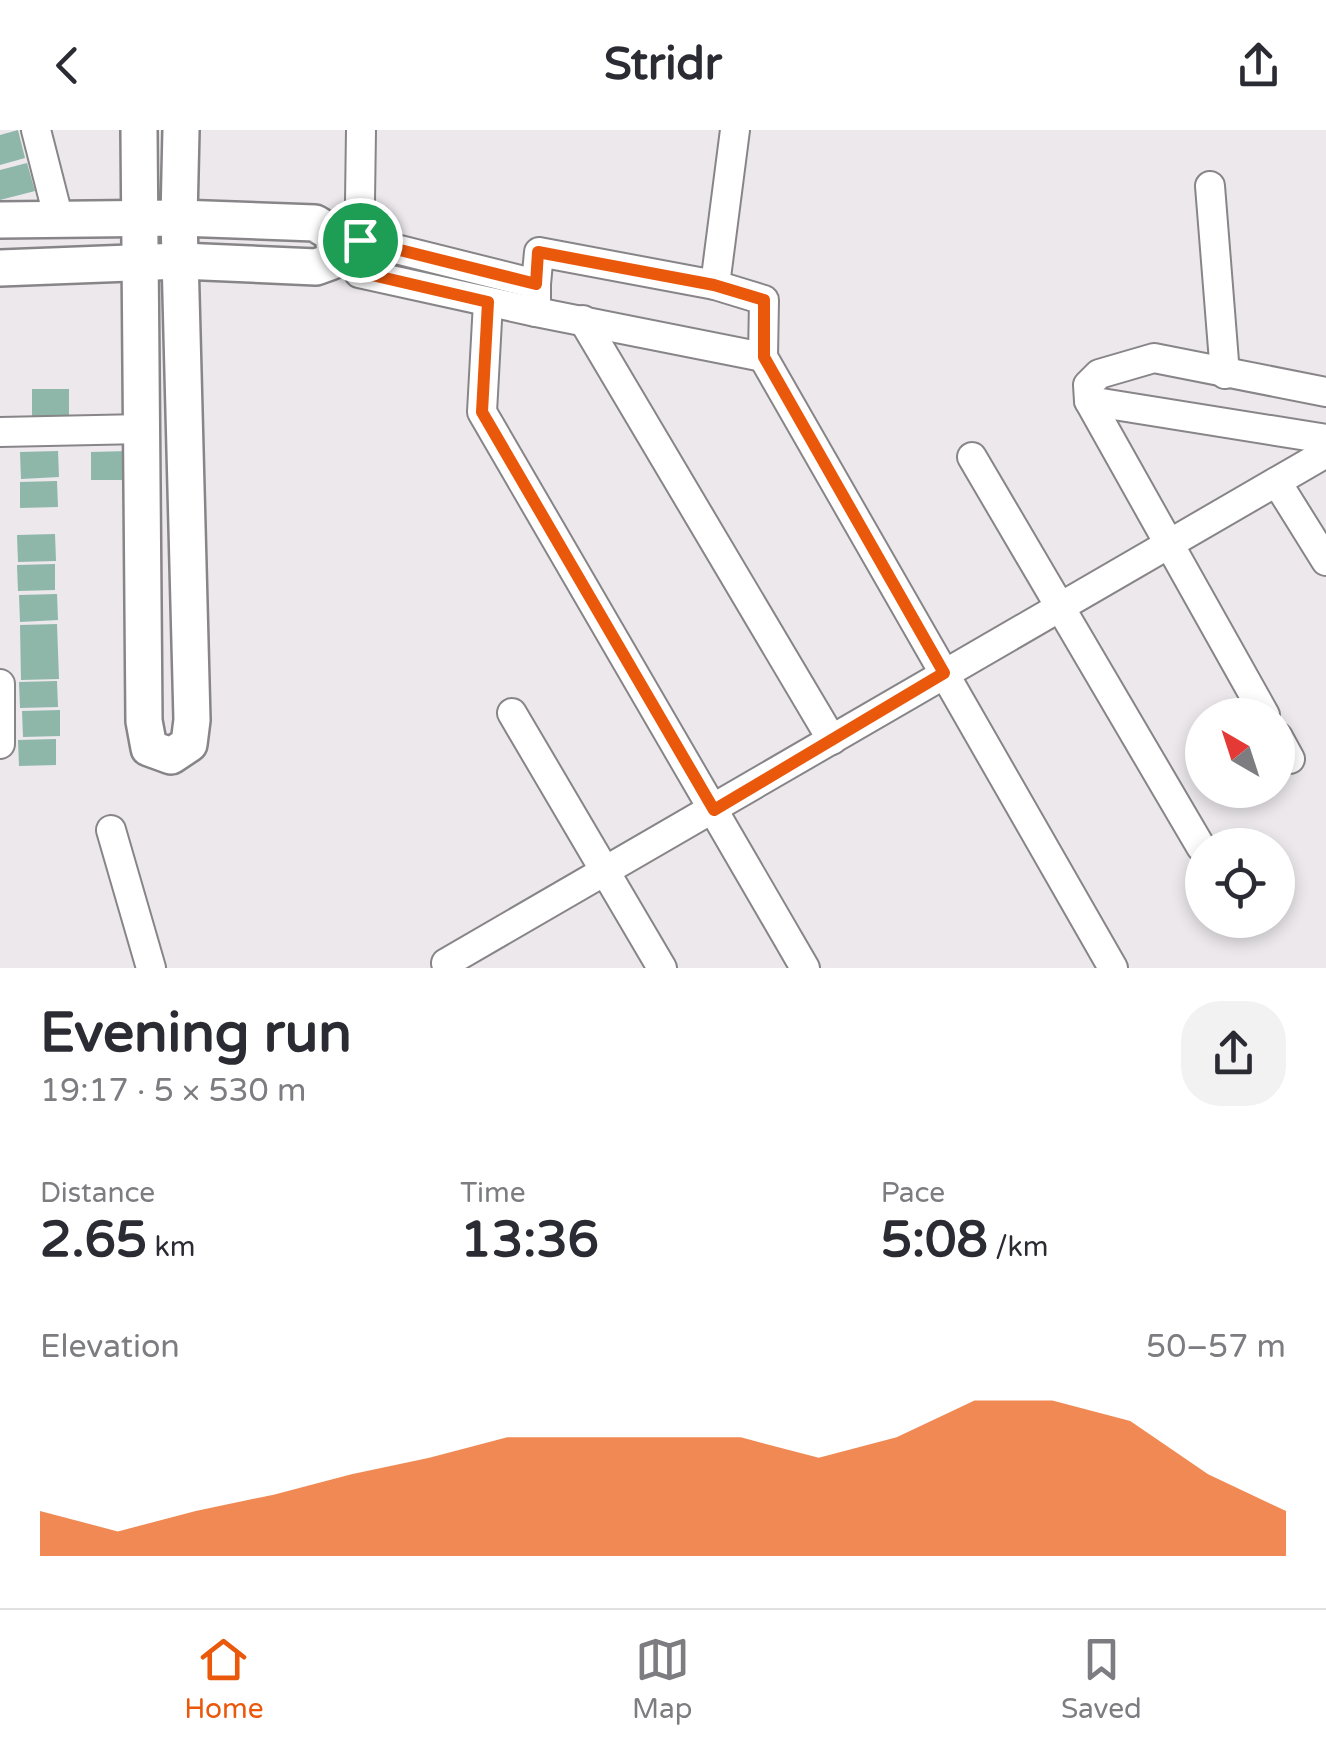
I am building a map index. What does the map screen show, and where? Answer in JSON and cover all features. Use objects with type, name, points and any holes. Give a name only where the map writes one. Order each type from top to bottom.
[{"type":"street","points":[[36,130],[59,220]]},
{"type":"street","points":[[139,130],[137,263],[143,430],[145,736],[149,748],[171,756],[189,744],[192,720],[179,218],[181,130]]},
{"type":"street","points":[[360,130],[359,272],[764,357]]},
{"type":"street","points":[[714,285],[734,130]]},
{"type":"street","points":[[1210,186],[1224,374]]},
{"type":"street","points":[[0,220],[179,218],[315,223],[333,234],[336,243],[330,262],[316,267],[181,261],[0,268]]},
{"type":"street","points":[[360,240],[536,284]]},
{"type":"street","points":[[536,312],[538,252],[714,285],[764,300],[764,357],[1113,968]]},
{"type":"street","points":[[488,302],[482,412],[805,968]]},
{"type":"street","points":[[583,320],[832,740]]},
{"type":"street","points":[[1255,698],[1089,400],[1092,379],[1146,358],[1326,392]]},
{"type":"street","points":[[1089,400],[1326,439]]},
{"type":"street","points":[[0,432],[143,430]]},
{"type":"street","points":[[446,963],[1326,453]]},
{"type":"street","points":[[972,456],[1189,828]]},
{"type":"street","points":[[1278,484],[1326,561]]},
{"type":"street","points":[[0,684],[0,744]]},
{"type":"street","points":[[512,713],[662,968]]},
{"type":"street","points":[[112,830],[149,968]]},
{"type":"building","points":[[18,130],[25,158],[0,165],[0,135]]},
{"type":"building","points":[[27,163],[35,191],[0,200],[0,170]]},
{"type":"building","points":[[32,389],[69,389],[69,417],[32,417]]},
{"type":"building","points":[[58,451],[59,477],[21,479],[20,452]]},
{"type":"building","points":[[128,451],[128,480],[91,480],[91,452]]},
{"type":"building","points":[[57,481],[58,507],[20,508],[20,482]]},
{"type":"building","points":[[55,534],[56,561],[18,562],[17,535]]},
{"type":"building","points":[[55,564],[55,590],[18,591],[17,565]]},
{"type":"building","points":[[57,594],[58,620],[20,622],[19,595]]},
{"type":"building","points":[[57,624],[59,679],[21,680],[20,625]]},
{"type":"building","points":[[57,681],[58,707],[20,708],[19,682]]},
{"type":"building","points":[[60,710],[60,736],[23,737],[22,711]]},
{"type":"building","points":[[56,739],[56,765],[19,766],[18,740]]},
{"type":"route","points":[[360,240],[536,284],[538,252],[714,285],[764,300],[764,357],[944,673],[714,810],[482,412],[488,302],[359,272],[360,240]]}]
